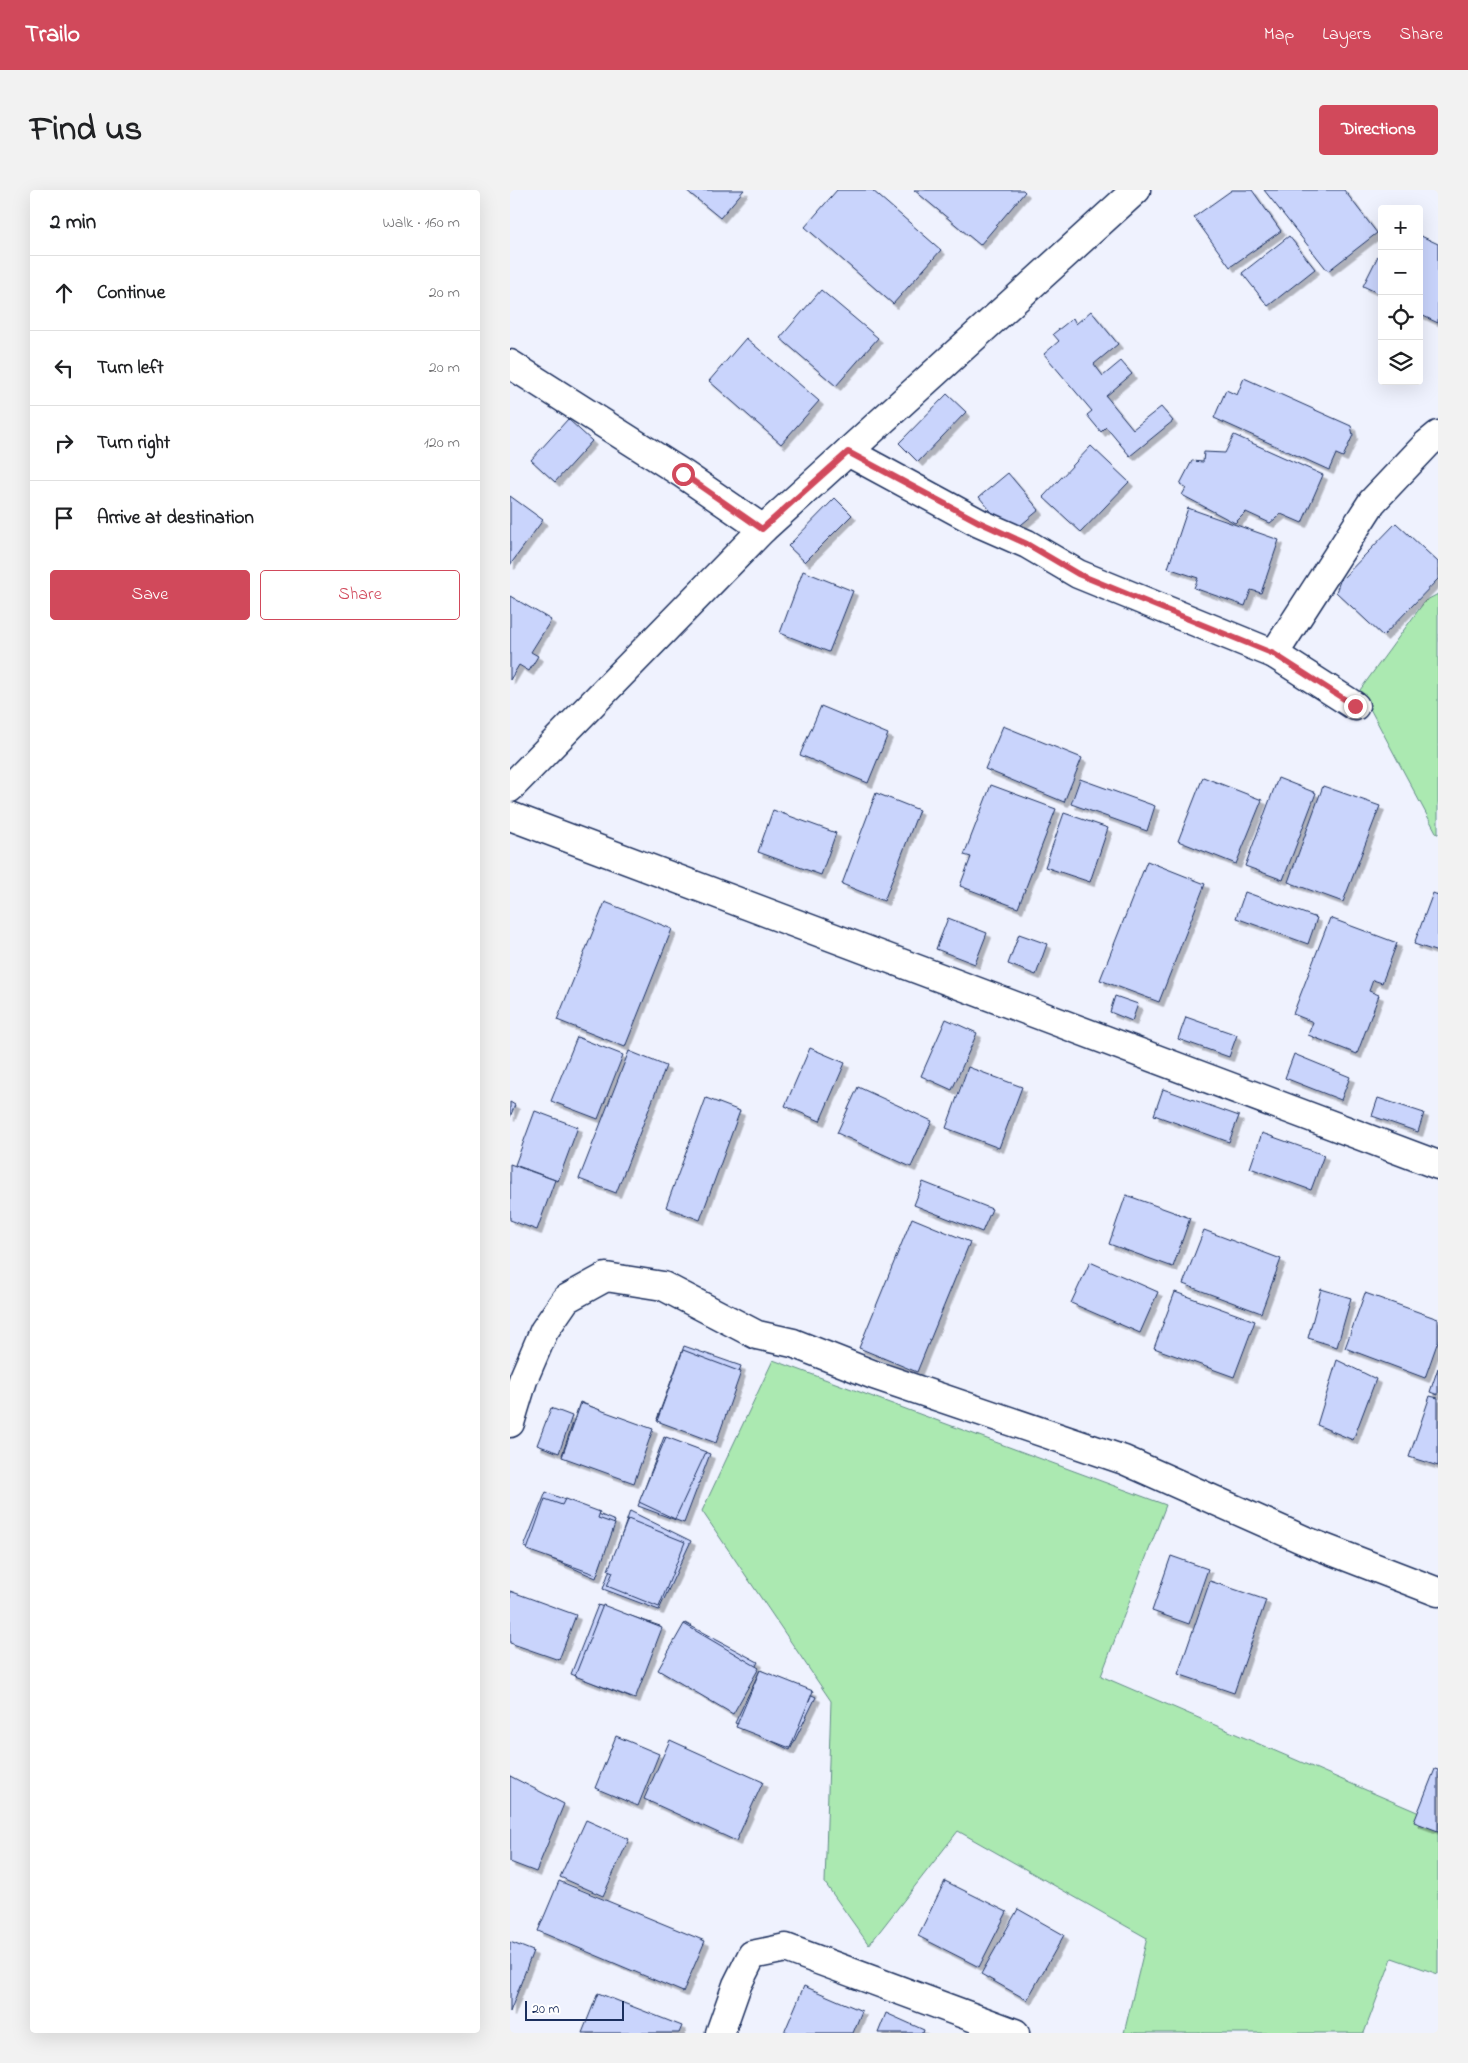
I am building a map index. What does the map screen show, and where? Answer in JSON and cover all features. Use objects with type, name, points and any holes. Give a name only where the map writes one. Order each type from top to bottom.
[{"type":"street","points":[[510,788],[762,529],[1136,190]]},
{"type":"street","points":[[510,364],[683,474],[762,529]]},
{"type":"street","points":[[1274,654],[1372,502],[1427,444],[1438,435]]},
{"type":"street","points":[[848,452],[979,522],[1027,544],[1078,574],[1274,654],[1355,706]]},
{"type":"street","points":[[510,816],[1438,1165]]},
{"type":"street","points":[[510,1423],[523,1380],[544,1331],[566,1299],[606,1277],[663,1286],[757,1335],[793,1343],[874,1375],[1124,1460],[1306,1541],[1438,1592]]},
{"type":"street","points":[[720,2033],[737,1985],[752,1955],[786,1948],[1015,2033]]},
{"type":"green space","points":[[1438,594],[1437,834],[1360,690],[1425,601]]},
{"type":"green space","points":[[773,1360],[1166,1505],[1101,1676],[1438,1821],[1438,1974],[1392,1958],[1364,2033],[1124,2033],[1147,1938],[958,1831],[869,1945],[825,1883],[831,1701],[702,1511]]},
{"type":"building","points":[[686,190],[744,190],[720,218]]},
{"type":"building","points":[[837,190],[872,190],[941,250],[893,304],[805,227]]},
{"type":"building","points":[[914,190],[1023,190],[1025,192],[980,245]]},
{"type":"building","points":[[1232,190],[1252,190],[1281,231],[1230,267],[1194,217]]},
{"type":"building","points":[[1264,190],[1344,190],[1377,233],[1328,271]]},
{"type":"building","points":[[1289,236],[1315,269],[1268,306],[1242,273]]},
{"type":"building","points":[[1423,237],[1438,244],[1438,323],[1423,316]]},
{"type":"building","points":[[1378,256],[1378,293],[1363,286]]},
{"type":"building","points":[[821,290],[878,338],[836,386],[780,338]]},
{"type":"building","points":[[1091,311],[1118,344],[1094,364],[1103,376],[1121,361],[1132,374],[1106,396],[1133,429],[1161,407],[1173,421],[1130,456],[1106,427],[1101,432],[1087,415],[1092,411],[1044,354],[1059,341],[1053,334],[1073,318],[1076,324]]},
{"type":"building","points":[[746,338],[819,401],[781,444],[709,381]]},
{"type":"building","points":[[1244,378],[1351,426],[1353,435],[1343,457],[1336,454],[1329,470],[1214,418],[1226,390],[1237,395]]},
{"type":"building","points":[[947,394],[966,412],[918,462],[899,443]]},
{"type":"building","points":[[568,419],[592,441],[555,482],[531,460]]},
{"type":"building","points":[[1234,435],[1323,475],[1302,523],[1281,514],[1270,523],[1246,512],[1235,523],[1182,495],[1186,488],[1180,484],[1192,461],[1203,462],[1204,452],[1225,453]]},
{"type":"building","points":[[1091,446],[1129,482],[1081,532],[1043,497]]},
{"type":"building","points":[[1008,473],[1039,510],[1010,534],[979,497]]},
{"type":"building","points":[[510,496],[543,520],[510,565]]},
{"type":"building","points":[[835,498],[852,515],[805,562],[788,546]]},
{"type":"building","points":[[1188,508],[1279,540],[1261,593],[1251,590],[1245,606],[1194,588],[1198,578],[1168,568]]},
{"type":"building","points":[[1396,523],[1438,562],[1438,579],[1383,636],[1336,592],[1340,581]]},
{"type":"building","points":[[803,571],[853,591],[829,652],[780,633]]},
{"type":"building","points":[[510,596],[551,620],[531,652],[538,656],[529,671],[519,665],[510,680]]},
{"type":"building","points":[[821,706],[888,734],[868,783],[800,755]]},
{"type":"building","points":[[1003,726],[1082,758],[1064,802],[985,769]]},
{"type":"building","points":[[1203,777],[1262,800],[1236,864],[1178,841]]},
{"type":"building","points":[[1278,778],[1316,793],[1283,880],[1245,866]]},
{"type":"building","points":[[1080,779],[1155,806],[1147,831],[1071,804]]},
{"type":"building","points":[[991,785],[1056,809],[1018,908],[960,886],[971,857],[964,855]]},
{"type":"building","points":[[1323,786],[1380,806],[1343,902],[1288,882]]},
{"type":"building","points":[[876,793],[919,810],[884,901],[842,884]]},
{"type":"building","points":[[773,810],[836,833],[821,875],[758,852]]},
{"type":"building","points":[[1064,813],[1108,828],[1090,882],[1045,867]]},
{"type":"building","points":[[1147,861],[1205,884],[1159,1002],[1100,980]]},
{"type":"building","points":[[1245,892],[1317,918],[1308,944],[1236,918]]},
{"type":"building","points":[[1433,893],[1438,895],[1438,952],[1414,944]]},
{"type":"building","points":[[605,902],[672,929],[625,1047],[557,1020]]},
{"type":"building","points":[[948,918],[987,933],[975,964],[936,949]]},
{"type":"building","points":[[1330,918],[1397,943],[1382,983],[1373,980],[1369,991],[1379,995],[1357,1054],[1308,1035],[1313,1022],[1293,1014]]},
{"type":"building","points":[[1019,934],[1047,944],[1036,975],[1008,964]]},
{"type":"building","points":[[1115,996],[1138,1004],[1132,1021],[1110,1012]]},
{"type":"building","points":[[1186,1017],[1237,1035],[1229,1057],[1178,1039]]},
{"type":"building","points":[[946,1019],[977,1033],[952,1090],[921,1076]]},
{"type":"building","points":[[577,1037],[623,1055],[598,1119],[551,1101]]},
{"type":"building","points":[[810,1048],[845,1063],[820,1121],[785,1106]]},
{"type":"building","points":[[629,1051],[666,1066],[616,1193],[579,1179]]},
{"type":"building","points":[[1294,1054],[1350,1077],[1341,1100],[1285,1078]]},
{"type":"building","points":[[968,1067],[1022,1087],[999,1148],[946,1128]]},
{"type":"building","points":[[858,1087],[932,1121],[911,1167],[837,1133]]},
{"type":"building","points":[[1163,1089],[1239,1116],[1229,1142],[1154,1115]]},
{"type":"building","points":[[706,1098],[740,1111],[700,1220],[666,1207]]},
{"type":"building","points":[[1378,1098],[1424,1113],[1418,1132],[1372,1116]]},
{"type":"building","points":[[510,1102],[515,1105],[510,1117]]},
{"type":"building","points":[[535,1111],[578,1127],[558,1181],[515,1165]]},
{"type":"building","points":[[1262,1133],[1324,1155],[1311,1190],[1250,1168]]},
{"type":"building","points":[[510,1164],[555,1180],[537,1230],[510,1220]]},
{"type":"building","points":[[923,1182],[992,1209],[982,1232],[914,1205]]},
{"type":"building","points":[[1126,1195],[1190,1218],[1173,1267],[1109,1244]]},
{"type":"building","points":[[912,1218],[970,1242],[917,1372],[859,1348]]},
{"type":"building","points":[[1204,1230],[1281,1259],[1261,1313],[1183,1284]]},
{"type":"building","points":[[1090,1262],[1158,1292],[1140,1333],[1071,1303]]},
{"type":"building","points":[[1321,1289],[1351,1298],[1337,1347],[1308,1338]]},
{"type":"building","points":[[1175,1292],[1255,1321],[1234,1377],[1154,1348]]},
{"type":"building","points":[[1365,1293],[1438,1319],[1438,1341],[1425,1378],[1345,1348]]},
{"type":"building","points":[[684,1346],[741,1366],[715,1439],[657,1419]]},
{"type":"building","points":[[683,1350],[741,1372],[716,1443],[657,1421]]},
{"type":"building","points":[[1337,1360],[1376,1379],[1353,1440],[1317,1425]]},
{"type":"building","points":[[1438,1368],[1438,1395],[1430,1392]]},
{"type":"building","points":[[1430,1396],[1438,1398],[1438,1466],[1409,1457]]},
{"type":"building","points":[[580,1402],[651,1431],[631,1480],[562,1455]]},
{"type":"building","points":[[581,1403],[653,1429],[634,1483],[562,1457]]},
{"type":"building","points":[[551,1408],[572,1416],[559,1453],[537,1445]]},
{"type":"building","points":[[664,1437],[710,1454],[684,1523],[638,1506]]},
{"type":"building","points":[[666,1437],[706,1452],[675,1519],[639,1502]]},
{"type":"building","points":[[546,1492],[615,1521],[596,1578],[524,1547]]},
{"type":"building","points":[[545,1499],[562,1505],[565,1499],[600,1512],[598,1518],[615,1524],[597,1575],[527,1550]]},
{"type":"building","points":[[630,1511],[691,1541],[659,1610],[603,1589]]},
{"type":"building","points":[[628,1519],[685,1542],[659,1607],[607,1586],[613,1572],[608,1570]]},
{"type":"building","points":[[1171,1556],[1208,1569],[1189,1624],[1152,1611]]},
{"type":"building","points":[[1210,1581],[1266,1600],[1234,1693],[1178,1674]]},
{"type":"building","points":[[510,1591],[576,1615],[559,1660],[510,1643]]},
{"type":"building","points":[[598,1605],[660,1626],[631,1698],[571,1674]]},
{"type":"building","points":[[603,1605],[662,1628],[635,1699],[575,1676]]},
{"type":"building","points":[[685,1623],[758,1662],[732,1710],[660,1671]]},
{"type":"building","points":[[684,1624],[759,1668],[733,1714],[658,1670]]},
{"type":"building","points":[[760,1670],[816,1697],[790,1750],[735,1723]]},
{"type":"building","points":[[760,1670],[813,1691],[790,1748],[736,1727]]},
{"type":"building","points":[[616,1736],[659,1754],[638,1806],[595,1788]]},
{"type":"building","points":[[670,1740],[763,1782],[736,1841],[644,1799]]},
{"type":"building","points":[[1435,1769],[1438,1770],[1438,1831],[1414,1822]]},
{"type":"building","points":[[510,1776],[564,1804],[536,1872],[510,1862]]},
{"type":"building","points":[[586,1820],[629,1839],[603,1896],[560,1877]]},
{"type":"building","points":[[559,1881],[705,1941],[683,1992],[538,1931]]},
{"type":"building","points":[[945,1881],[1007,1912],[979,1967],[918,1936]]},
{"type":"building","points":[[1018,1909],[1064,1935],[1027,2000],[981,1974]]},
{"type":"building","points":[[510,1942],[533,1951],[510,2012]]},
{"type":"building","points":[[804,1986],[862,2011],[853,2033],[784,2033]]},
{"type":"building","points":[[598,1993],[682,2026],[679,2033],[582,2033]]},
{"type":"building","points":[[886,2013],[924,2030],[923,2033],[878,2033]]},
{"type":"route","points":[[683,474],[762,529],[848,452],[979,522],[1027,544],[1078,574],[1274,654],[1355,706]]}]
